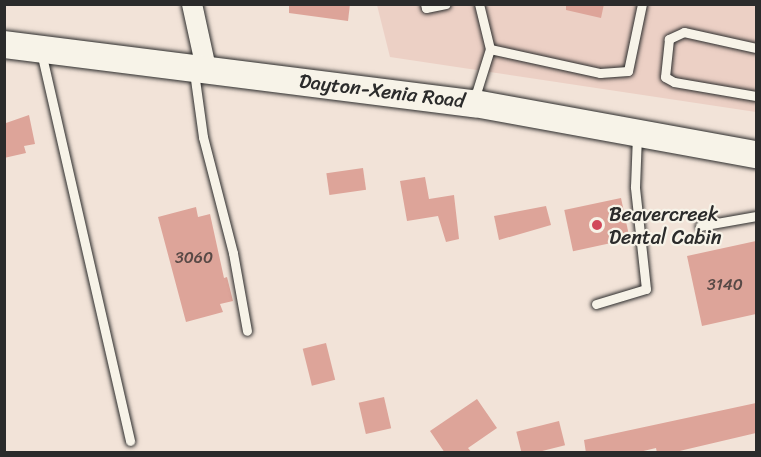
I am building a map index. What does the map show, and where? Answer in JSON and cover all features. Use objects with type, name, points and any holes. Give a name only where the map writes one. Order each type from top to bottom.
[{"type":"main road","name":"Dayton-Xenia Road","points":[[4,44],[474,103],[756,154]]},
{"type":"street","points":[[192,4],[200,67]]},
{"type":"lane","points":[[425,4],[426,8],[446,4]]},
{"type":"lane","points":[[474,103],[490,49],[479,4]]},
{"type":"lane","points":[[490,49],[600,73],[628,71],[642,4]]},
{"type":"lane","points":[[756,48],[684,32],[669,39],[665,76],[674,82],[756,96]]},
{"type":"lane","points":[[41,49],[130,441]]},
{"type":"lane","points":[[200,67],[203,137],[233,253],[247,331]]},
{"type":"lane","points":[[596,304],[646,289],[635,187],[637,132]]},
{"type":"lane","points":[[700,226],[756,216]]},
{"type":"shaded area","points":[[377,5],[756,5],[756,112],[390,57]]},
{"type":"building","points":[[289,4],[350,4],[348,21],[289,13]]},
{"type":"building","points":[[566,4],[604,4],[601,18],[566,10]]},
{"type":"building","points":[[29,115],[35,144],[24,146],[26,153],[4,158],[6,123]]},
{"type":"building","points":[[363,168],[366,190],[329,195],[326,173]]},
{"type":"building","points":[[425,177],[429,199],[454,195],[459,239],[446,242],[438,216],[407,221],[400,181]]},
{"type":"building","name":"Beavercreek Dental Cabin","points":[[621,198],[630,239],[573,251],[564,210]]},
{"type":"building","points":[[546,206],[551,225],[499,240],[494,216]]},
{"type":"building","points":[[196,207],[198,217],[210,214],[224,278],[227,277],[233,301],[220,304],[223,312],[186,322],[158,217]]},
{"type":"building","points":[[756,241],[756,314],[702,326],[687,256]]},
{"type":"building","points":[[326,343],[335,380],[312,386],[303,349]]},
{"type":"building","points":[[384,397],[391,428],[366,434],[359,403]]},
{"type":"building","points":[[477,399],[497,428],[468,448],[472,453],[445,453],[430,431]]},
{"type":"building","points":[[756,403],[756,433],[671,453],[657,453],[656,448],[635,453],[586,453],[584,440]]},
{"type":"building","points":[[559,421],[565,445],[538,452],[521,452],[516,432]]},
{"type":"place","name":"Beavercreek Dental Cabin","points":[[597,225]]}]
